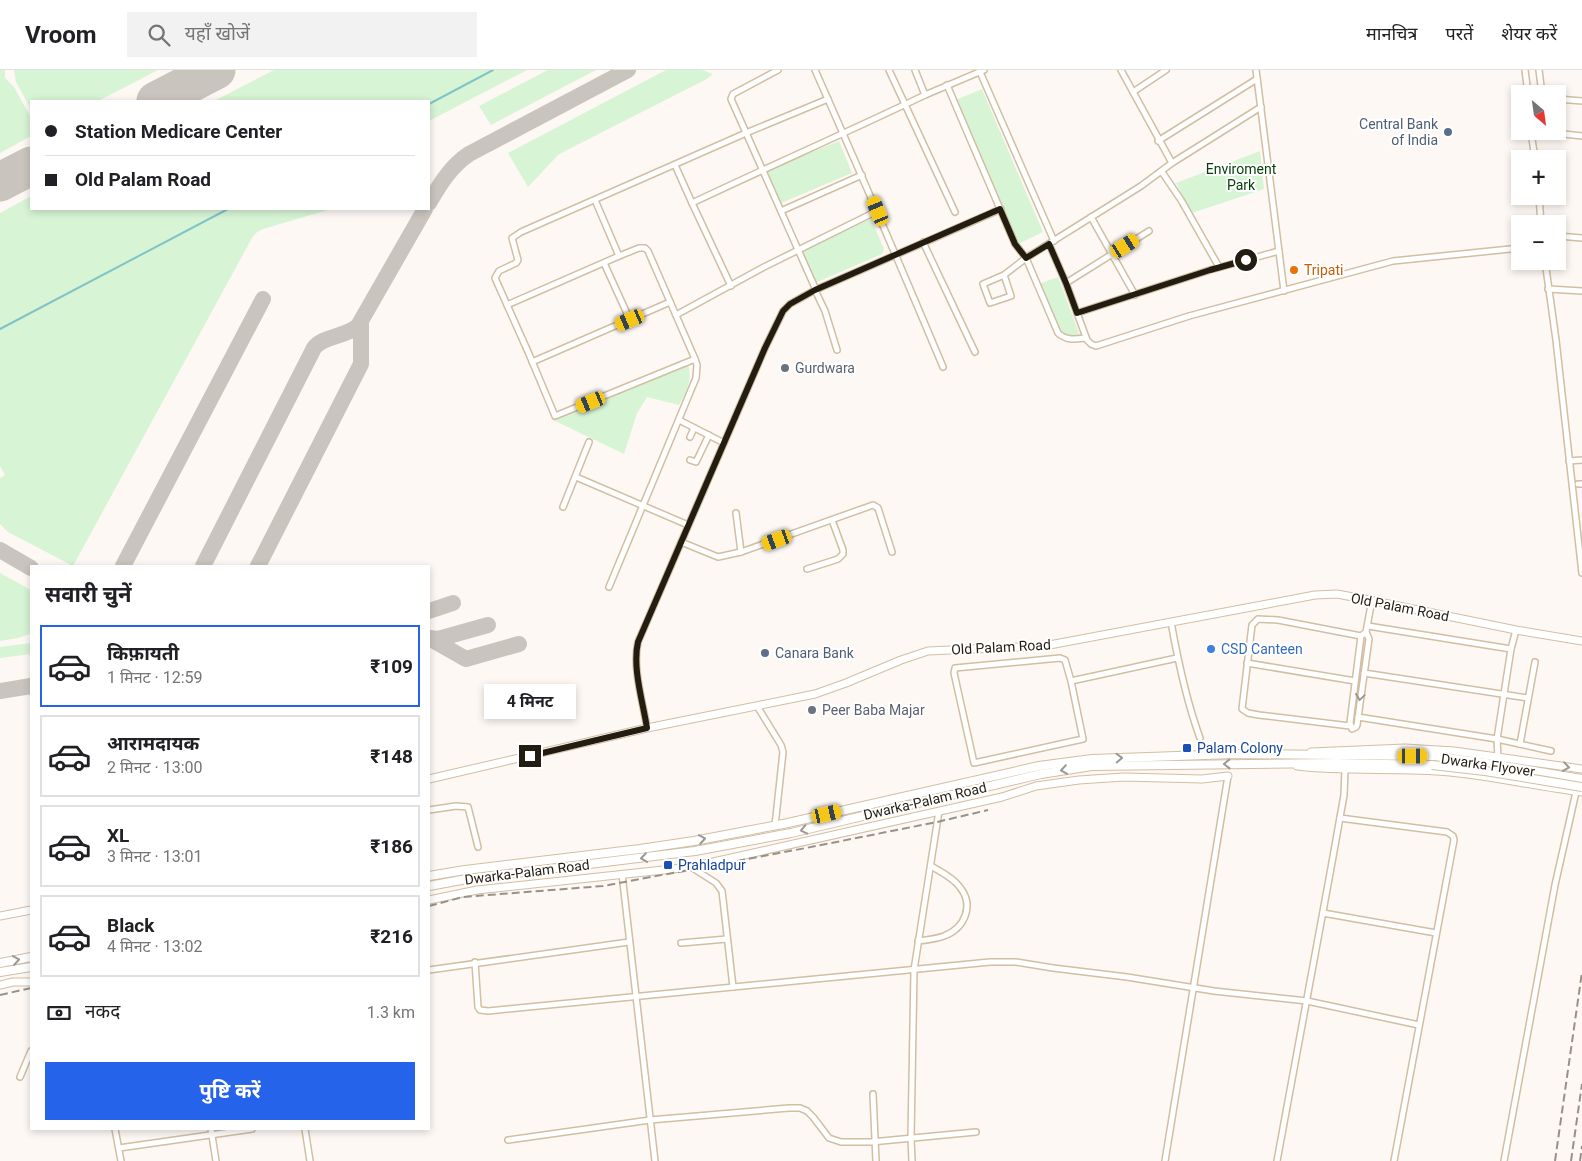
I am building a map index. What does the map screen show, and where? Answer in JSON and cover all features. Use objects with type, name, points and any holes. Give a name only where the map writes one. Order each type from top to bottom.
[{"type":"main road","name":"Dwarka-Palam Road","points":[[430,876],[640,849],[775,826],[1039,766],[1092,759],[1234,754],[1274,755]]},
{"type":"main road","name":"Dwarka Flyover","points":[[1274,755],[1303,759],[1432,764],[1485,771],[1580,790]]},
{"type":"main road","name":"Dwarka Flyover","points":[[1276,764],[1303,759],[1432,756],[1582,779]]},
{"type":"main road","name":"Dwarka-Palam Road","points":[[430,886],[466,879],[695,851],[791,833],[1041,774],[1092,766],[1276,764]]},
{"type":"main road","points":[[0,963],[30,957]]},
{"type":"main road","points":[[0,972],[30,967]]},
{"type":"street","points":[[778,70],[733,94],[731,97],[825,311],[838,350]]},
{"type":"street","points":[[815,70],[878,211],[894,254],[909,284],[943,367]]},
{"type":"street","points":[[889,70],[955,212]]},
{"type":"street","points":[[915,70],[925,95]]},
{"type":"street","points":[[1121,70],[1158,141],[1172,163]]},
{"type":"street","points":[[1133,92],[1166,70]]},
{"type":"street","points":[[1256,70],[1284,290]]},
{"type":"street","points":[[1525,70],[1527,85]]},
{"type":"street","points":[[1539,70],[1541,85]]},
{"type":"street","points":[[692,203],[844,135],[925,95],[982,71],[1052,242],[1086,338],[1094,346],[1100,346],[1189,316],[1393,260],[1511,249]]},
{"type":"street","points":[[1158,141],[1257,79]]},
{"type":"street","points":[[947,85],[1015,244],[1026,258],[1060,335],[1069,339],[1086,338]]},
{"type":"street","points":[[695,359],[556,416],[551,410],[495,278],[499,271],[516,264],[518,260],[512,238],[515,235],[746,133],[828,99]]},
{"type":"street","points":[[1566,100],[1582,101]]},
{"type":"street","points":[[1004,275],[1012,296],[990,303],[983,284],[1004,275],[1026,258],[1260,107]]},
{"type":"street","points":[[1566,134],[1582,136]]},
{"type":"street","points":[[675,165],[731,286]]},
{"type":"street","points":[[1162,172],[1219,267]]},
{"type":"street","points":[[781,211],[862,175]]},
{"type":"street","points":[[595,200],[619,256]]},
{"type":"street","points":[[647,728],[635,653],[638,642],[783,311],[790,304],[815,290],[1000,209]]},
{"type":"street","points":[[676,315],[798,250],[878,211]]},
{"type":"street","points":[[1092,217],[1135,295]]},
{"type":"street","points":[[1066,283],[1149,231]]},
{"type":"street","points":[[1566,237],[1582,238]]},
{"type":"street","points":[[923,242],[975,352]]},
{"type":"street","points":[[506,305],[619,256],[645,248],[648,251],[695,359],[697,365],[696,378],[609,587]]},
{"type":"street","points":[[1077,313],[1230,263],[1279,251]]},
{"type":"street","points":[[604,263],[630,320]]},
{"type":"street","points":[[1546,270],[1556,340],[1582,573]]},
{"type":"street","points":[[1548,289],[1582,291]]},
{"type":"street","points":[[532,362],[670,302]]},
{"type":"street","points":[[679,420],[724,443]]},
{"type":"street","points":[[690,437],[694,428]]},
{"type":"street","points":[[690,460],[696,462],[709,435]]},
{"type":"street","points":[[563,507],[589,442]]},
{"type":"street","points":[[1569,461],[1582,460]]},
{"type":"street","points":[[576,477],[688,525]]},
{"type":"street","points":[[681,542],[718,557],[741,552],[875,505],[878,508],[892,552]]},
{"type":"street","points":[[736,514],[741,552]]},
{"type":"street","points":[[808,569],[838,559],[843,554],[832,520]]},
{"type":"street","name":"Old Palam Road","points":[[430,779],[647,728],[815,694],[928,651],[1044,646],[1315,595],[1338,594],[1516,630],[1582,641]]},
{"type":"street","points":[[1366,632],[1369,639],[1356,728],[1352,729],[1350,726],[1248,713],[1242,709],[1252,626],[1258,619],[1278,620],[1360,636],[1366,632],[1368,626],[1372,600]]},
{"type":"street","points":[[1171,622],[1177,658],[1192,717],[1200,738]]},
{"type":"street","points":[[1368,626],[1511,649]]},
{"type":"street","points":[[1498,757],[1497,739],[1511,649],[1516,630]]},
{"type":"street","points":[[1350,726],[1360,636]]},
{"type":"street","points":[[1060,658],[1065,660],[1071,681],[1083,739],[974,763],[954,674],[955,668],[1060,658]]},
{"type":"street","points":[[1071,681],[1177,658]]},
{"type":"street","points":[[1520,744],[1535,662]]},
{"type":"street","points":[[1247,663],[1355,681]]},
{"type":"street","points":[[1364,673],[1528,698]]},
{"type":"street","points":[[757,706],[781,745],[783,752],[775,826]]},
{"type":"street","points":[[1358,717],[1497,739],[1551,751]]},
{"type":"street","points":[[1274,755],[1338,750],[1405,748],[1454,751],[1582,769]]},
{"type":"street","points":[[1276,764],[1327,770],[1391,768],[1450,772],[1580,790],[1550,912],[1504,1161]]},
{"type":"street","points":[[1277,1161],[1344,795],[1345,769]]},
{"type":"street","points":[[430,900],[477,890],[691,867],[1002,797],[1036,786],[1124,776],[1202,779],[1228,776],[1165,1161]]},
{"type":"street","points":[[430,810],[468,806],[478,847]]},
{"type":"street","points":[[912,1161],[914,970],[939,811]]},
{"type":"street","points":[[1340,818],[1447,832],[1453,836],[1454,840],[1394,1161]]},
{"type":"street","points":[[918,941],[936,939],[946,935],[964,921],[968,912],[967,901],[959,886],[931,866]]},
{"type":"street","points":[[691,867],[716,882],[722,890],[733,987]]},
{"type":"street","points":[[622,874],[655,1161]]},
{"type":"street","points":[[0,916],[30,910]]},
{"type":"street","points":[[1323,913],[1436,933]]},
{"type":"street","points":[[681,943],[727,939]]},
{"type":"street","points":[[430,970],[475,962],[630,942]]},
{"type":"street","points":[[475,962],[478,1007],[483,1011],[990,962],[1016,962],[1194,988],[1307,1001],[1420,1026]]},
{"type":"street","points":[[0,985],[13,982],[30,982]]},
{"type":"street","points":[[20,1077],[30,1053]]},
{"type":"street","points":[[873,1094],[876,1161]]},
{"type":"street","points":[[508,1140],[650,1120],[800,1108],[807,1111],[829,1138],[834,1141],[876,1141],[976,1132]]},
{"type":"street","points":[[115,1130],[121,1161]]},
{"type":"street","points":[[119,1148],[212,1132],[239,1130]]},
{"type":"street","points":[[305,1130],[310,1161]]},
{"type":"street","points":[[212,1132],[216,1161]]},
{"type":"green space","points":[[0,70],[5,70],[5,78],[14,87],[30,116],[30,137],[0,153]]},
{"type":"green space","points":[[14,70],[158,70],[100,100],[30,100],[30,107],[16,82]]},
{"type":"green space","points":[[274,70],[527,70],[430,120],[430,100],[216,100]]},
{"type":"green space","points":[[548,70],[596,70],[491,125],[479,106]]},
{"type":"green space","points":[[666,70],[702,70],[713,74],[705,80],[558,155],[528,187],[508,153]]},
{"type":"green space","points":[[982,89],[1043,232],[1018,244],[956,100]]},
{"type":"green space","points":[[839,141],[852,173],[781,203],[766,171]]},
{"type":"green space","name":"Enviroment Park","points":[[1260,151],[1264,189],[1192,213],[1176,183]]},
{"type":"green space","points":[[30,197],[30,210],[328,210],[263,229],[252,238],[74,565],[8,532],[0,524],[0,478],[5,475],[0,466],[0,213]]},
{"type":"green space","points":[[871,219],[884,249],[882,254],[815,283],[801,250]]},
{"type":"green space","points":[[1058,277],[1080,336],[1067,336],[1061,333],[1039,284]]},
{"type":"green space","points":[[688,364],[689,380],[679,405],[647,397],[637,413],[624,454],[551,419]]},
{"type":"green space","points":[[0,573],[30,589],[30,634],[0,641]]},
{"type":"green space","points":[[30,643],[30,654],[0,658],[0,647]]},
{"type":"waterway","points":[[430,103],[493,70]]},
{"type":"waterway","points":[[0,329],[226,210]]},
{"type":"taxiway","points":[[430,201],[451,170],[469,154],[628,70]]},
{"type":"taxiway","points":[[204,565],[314,348],[323,341],[353,330],[358,326],[424,210]]},
{"type":"taxiway","points":[[124,565],[263,299]]},
{"type":"taxiway","points":[[259,565],[361,364],[361,323]]},
{"type":"taxiway","points":[[0,550],[30,567]]},
{"type":"taxiway","points":[[430,611],[453,603]]},
{"type":"taxiway","points":[[430,638],[438,639],[488,625]]},
{"type":"taxiway","points":[[430,639],[466,659],[519,644]]},
{"type":"taxiway","points":[[0,691],[30,686]]},
{"type":"runway","points":[[158,100],[216,70]]},
{"type":"runway","points":[[0,182],[30,167]]},
{"type":"railway","points":[[430,906],[463,897],[603,886],[806,848],[988,810]]},
{"type":"railway","points":[[1555,1161],[1582,972]]},
{"type":"railway","points":[[0,995],[30,988]]},
{"type":"railway","points":[[1571,1161],[1582,1084]]},
{"type":"railway","points":[[1580,1161],[1582,1146]]},
{"type":"place","name":"Central Bank of India","points":[[1448,132]]},
{"type":"place","name":"Tripati","points":[[1294,270]]},
{"type":"place","name":"Gurdwara","points":[[785,368]]},
{"type":"place","name":"CSD Canteen","points":[[1211,649]]},
{"type":"place","name":"Canara Bank","points":[[765,653]]},
{"type":"place","name":"Peer Baba Majar","points":[[812,710]]},
{"type":"place","name":"Palam Colony","points":[[1187,748]]},
{"type":"place","name":"Prahladpur","points":[[668,865]]},
{"type":"route","points":[[530,756],[647,728],[635,653],[638,642],[765,348],[783,311],[790,304],[815,290],[894,254],[1000,209],[1015,244],[1026,258],[1049,244],[1077,313],[1246,260]]}]
